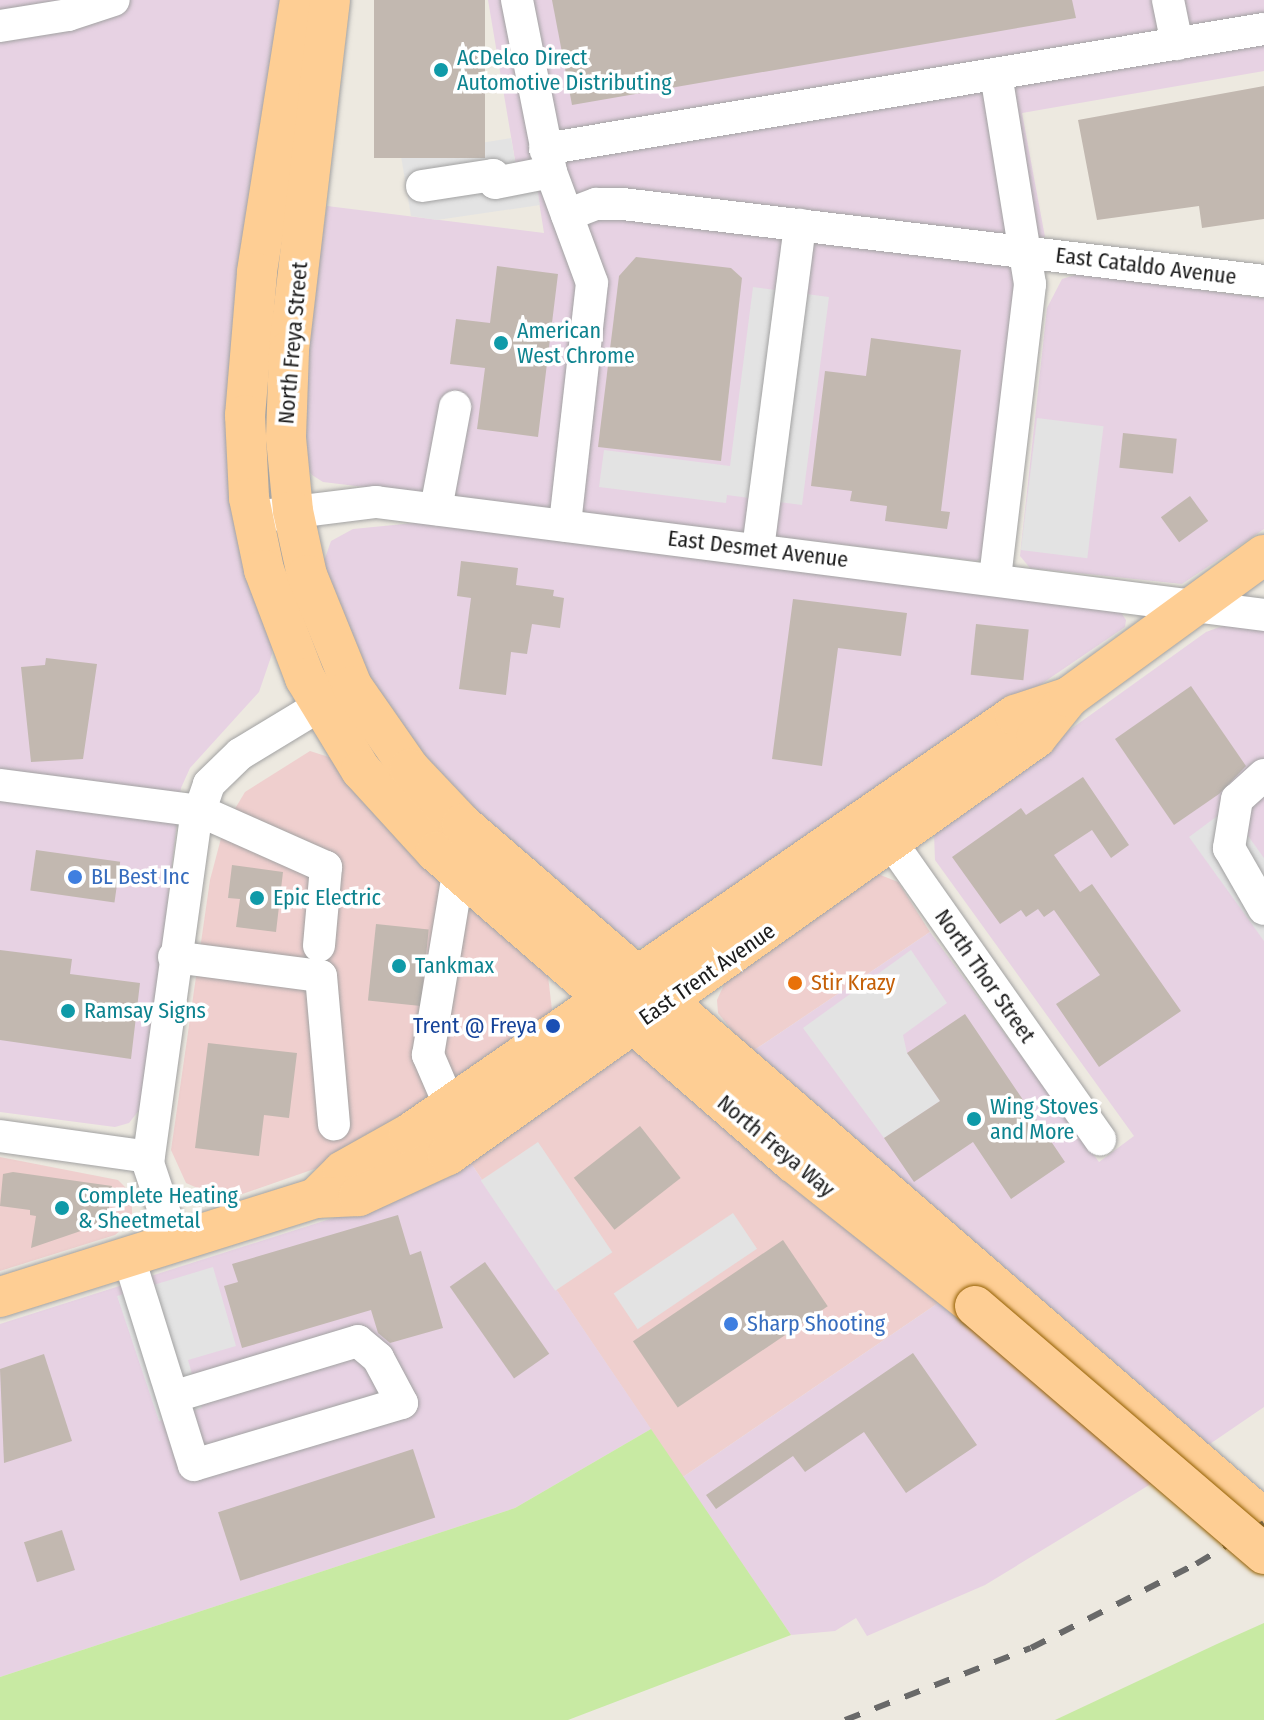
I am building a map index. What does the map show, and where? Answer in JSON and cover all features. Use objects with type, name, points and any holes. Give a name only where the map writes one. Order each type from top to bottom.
[{"type":"main road","name":"North Freya Street","points":[[300,0],[248,346],[245,415],[253,518],[281,621],[336,696]]},
{"type":"main road","name":"North Freya Street","points":[[330,0],[286,395],[293,511],[336,696]]},
{"type":"main road","name":"East Trent Avenue","points":[[316,1198],[343,1171],[654,990],[881,827],[1036,738],[1069,697],[1193,603],[1264,555]]},
{"type":"main road","name":"North Freya Way","points":[[336,696],[381,795],[458,873],[793,1162],[984,1295],[1264,1519]]},
{"type":"main road","name":"North Freya Way","points":[[336,696],[433,794],[939,1238],[984,1295],[1264,1554]]},
{"type":"main road","name":"East Trent Avenue","points":[[0,1297],[316,1198],[359,1196],[448,1155],[619,1012]]},
{"type":"main road","points":[[793,1162],[815,1159],[883,1210],[939,1238]]},
{"type":"street","points":[[0,26],[79,12],[114,0]]},
{"type":"street","points":[[517,0],[548,160],[592,283],[565,525]]},
{"type":"street","points":[[1168,0],[1177,44]]},
{"type":"street","points":[[422,186],[493,175],[495,183],[548,160],[996,74],[1264,29]]},
{"type":"street","points":[[995,578],[1029,307],[1028,252],[996,74]]},
{"type":"street","name":"East Cataldo Avenue","points":[[567,215],[610,203],[1264,281]]},
{"type":"street","points":[[758,549],[800,225]]},
{"type":"street","points":[[436,509],[455,407]]},
{"type":"street","name":"East Desmet Avenue","points":[[253,518],[376,502],[1193,603],[1264,615]]},
{"type":"street","points":[[174,1241],[150,1176],[149,1157],[174,957],[200,811],[209,784],[240,754],[336,696]]},
{"type":"street","points":[[1264,775],[1237,799],[1229,848],[1264,909]]},
{"type":"street","points":[[0,785],[200,811],[326,867],[319,946]]},
{"type":"street","name":"North Thor Street","points":[[881,827],[1100,1139]]},
{"type":"street","points":[[450,1106],[428,1055],[458,873]]},
{"type":"street","points":[[174,957],[321,976],[334,1124]]},
{"type":"street","points":[[0,1136],[149,1157]]},
{"type":"street","points":[[128,1255],[194,1465],[402,1403],[378,1358],[358,1341],[173,1397]]},
{"type":"shaded area","points":[[0,0],[290,0],[249,249],[272,654],[259,692],[190,768],[181,788],[144,1104],[129,1123],[115,1127],[0,1112]]},
{"type":"shaded area","points":[[488,0],[1264,0],[1264,71],[1022,113],[1045,237],[1037,238],[985,557],[976,561],[323,482],[312,475],[305,466],[305,348],[327,206],[544,233],[534,170],[517,172]]},
{"type":"shaded area","points":[[511,138],[517,172],[534,169],[540,205],[437,220],[411,216],[401,156]]},
{"type":"shaded area","points":[[1078,274],[1264,298],[1264,529],[1182,584],[1030,568],[1020,556],[1047,308],[1062,279]]},
{"type":"shaded area","points":[[753,287],[829,297],[802,505],[727,495],[726,503],[599,487],[604,450],[730,466]]},
{"type":"shaded area","points":[[1037,418],[1104,426],[1087,558],[1021,550]]},
{"type":"shaded area","points":[[434,521],[1120,611],[1126,620],[1125,627],[658,945],[634,947],[623,944],[422,761],[349,647],[323,564],[331,541],[353,529]]},
{"type":"shaded area","points":[[1228,624],[1264,630],[1264,1407],[1204,1448],[750,1053],[930,932],[1099,1162],[1134,1136],[935,860],[934,834],[940,823],[1206,632]]},
{"type":"shaded area","points":[[310,751],[338,760],[548,976],[552,1010],[548,1019],[435,1099],[320,1167],[225,1200],[186,1183],[171,1150],[210,880],[224,827],[245,792]]},
{"type":"shaded area","points":[[1228,808],[1264,858],[1264,941],[1189,837]]},
{"type":"shaded area","points":[[878,874],[898,882],[930,932],[750,1053],[718,1013],[717,1000],[727,978]]},
{"type":"shaded area","points":[[911,950],[947,1003],[903,1035],[907,1053],[940,1101],[884,1138],[803,1028]]},
{"type":"shaded area","points":[[635,1050],[944,1299],[683,1477],[468,1159],[617,1053]]},
{"type":"shaded area","points":[[538,1142],[612,1252],[555,1291],[481,1181]]},
{"type":"shaded area","points":[[0,1157],[118,1180],[132,1194],[132,1221],[115,1235],[0,1271]]},
{"type":"shaded area","points":[[468,1159],[651,1429],[515,1508],[0,1677],[0,1324],[355,1211]]},
{"type":"shaded area","points":[[733,1213],[757,1249],[638,1329],[614,1294]]},
{"type":"shaded area","points":[[213,1267],[236,1346],[188,1360],[202,1408],[159,1421],[117,1296]]},
{"type":"shaded area","points":[[944,1299],[1159,1479],[985,1585],[867,1636],[856,1618],[835,1631],[791,1635],[683,1477]]},
{"type":"green space","points":[[651,1429],[791,1635],[568,1720],[0,1720],[0,1677],[515,1508]]},
{"type":"green space","points":[[1264,1623],[1264,1720],[1055,1720],[1217,1644]]},
{"type":"building","name":"ACDelco Direct Automotive Distributing","points":[[374,0],[485,0],[485,158],[374,158]]},
{"type":"building","points":[[552,0],[1072,0],[1076,18],[572,105]]},
{"type":"building","points":[[1264,86],[1264,219],[1202,228],[1199,206],[1097,220],[1078,120]]},
{"type":"building","points":[[636,257],[731,268],[742,278],[721,461],[598,447],[619,276]]},
{"type":"building","name":"American West Chrome","points":[[497,266],[558,274],[538,437],[477,429],[485,368],[450,364],[456,319],[490,323]]},
{"type":"building","points":[[871,338],[961,350],[941,511],[950,512],[947,529],[885,521],[887,506],[850,501],[852,491],[811,486],[825,371],[866,376]]},
{"type":"building","points":[[1123,433],[1177,439],[1173,473],[1119,468]]},
{"type":"building","points":[[1190,496],[1208,521],[1179,542],[1161,517]]},
{"type":"building","points":[[461,561],[518,568],[516,585],[554,590],[553,596],[564,598],[560,628],[532,624],[527,654],[511,652],[506,695],[459,689],[471,598],[457,596]]},
{"type":"building","points":[[793,599],[907,613],[901,656],[838,648],[822,766],[772,759]]},
{"type":"building","points":[[976,624],[1029,630],[1023,680],[971,675]]},
{"type":"building","points":[[46,658],[97,664],[83,759],[31,762],[21,667],[45,665]]},
{"type":"building","points":[[1191,686],[1246,766],[1219,794],[1174,825],[1115,739]]},
{"type":"building","points":[[1083,777],[1129,845],[1111,858],[1092,830],[1054,855],[1080,892],[1092,884],[1181,1011],[1099,1067],[1056,1004],[1100,975],[1054,910],[1044,917],[1038,909],[1026,917],[1021,910],[1000,924],[952,857],[1021,808],[1026,815]]},
{"type":"building","name":"BL Best Inc","points":[[36,850],[120,862],[114,902],[30,891]]},
{"type":"building","name":"Epic Electric","points":[[232,865],[283,872],[276,932],[236,927],[240,899],[228,898]]},
{"type":"building","name":"Tankmax","points":[[376,924],[429,930],[421,1006],[368,1001]]},
{"type":"building","name":"Ramsay Signs","points":[[0,950],[72,959],[70,974],[140,983],[131,1059],[0,1040]]},
{"type":"building","name":"Wing Stoves and More","points":[[965,1014],[1065,1162],[1011,1199],[973,1142],[914,1182],[884,1138],[940,1101],[907,1053]]},
{"type":"building","points":[[208,1043],[297,1053],[289,1118],[264,1115],[259,1156],[195,1148]]},
{"type":"building","points":[[640,1126],[681,1178],[614,1230],[574,1178]]},
{"type":"building","name":"Complete Heating & Sheetmetal","points":[[13,1172],[112,1186],[107,1222],[31,1248],[36,1216],[30,1215],[30,1210],[0,1206],[3,1174]]},
{"type":"building","points":[[398,1215],[410,1255],[421,1251],[443,1328],[390,1343],[378,1333],[371,1310],[242,1348],[224,1286],[238,1282],[232,1264]]},
{"type":"building","name":"Sharp Shooting","points":[[783,1240],[828,1306],[678,1408],[633,1341]]},
{"type":"building","points":[[485,1262],[549,1354],[514,1378],[450,1287]]},
{"type":"building","points":[[913,1353],[977,1445],[906,1493],[864,1432],[805,1472],[793,1456],[716,1509],[706,1495]]},
{"type":"building","points":[[44,1354],[72,1441],[4,1463],[0,1369]]},
{"type":"building","points":[[413,1449],[435,1517],[240,1581],[218,1512]]},
{"type":"building","points":[[62,1530],[75,1570],[37,1582],[24,1542]]},
{"type":"railway","points":[[845,1720],[1031,1648],[1196,1564],[1264,1523]]},
{"type":"place","name":"ACDelco Direct Automotive Distributing","points":[[441,70]]},
{"type":"place","name":"American West Chrome","points":[[501,343]]},
{"type":"place","name":"BL Best Inc","points":[[75,877]]},
{"type":"place","name":"Epic Electric","points":[[257,898]]},
{"type":"place","name":"Tankmax","points":[[399,966]]},
{"type":"place","name":"Stir Krazy","points":[[795,983]]},
{"type":"place","name":"Ramsay Signs","points":[[68,1011]]},
{"type":"place","name":"Trent @ Freya","points":[[553,1026]]},
{"type":"place","name":"Wing Stoves and More","points":[[974,1119]]},
{"type":"place","name":"Complete Heating & Sheetmetal","points":[[62,1208]]},
{"type":"place","name":"Sharp Shooting","points":[[731,1324]]}]
